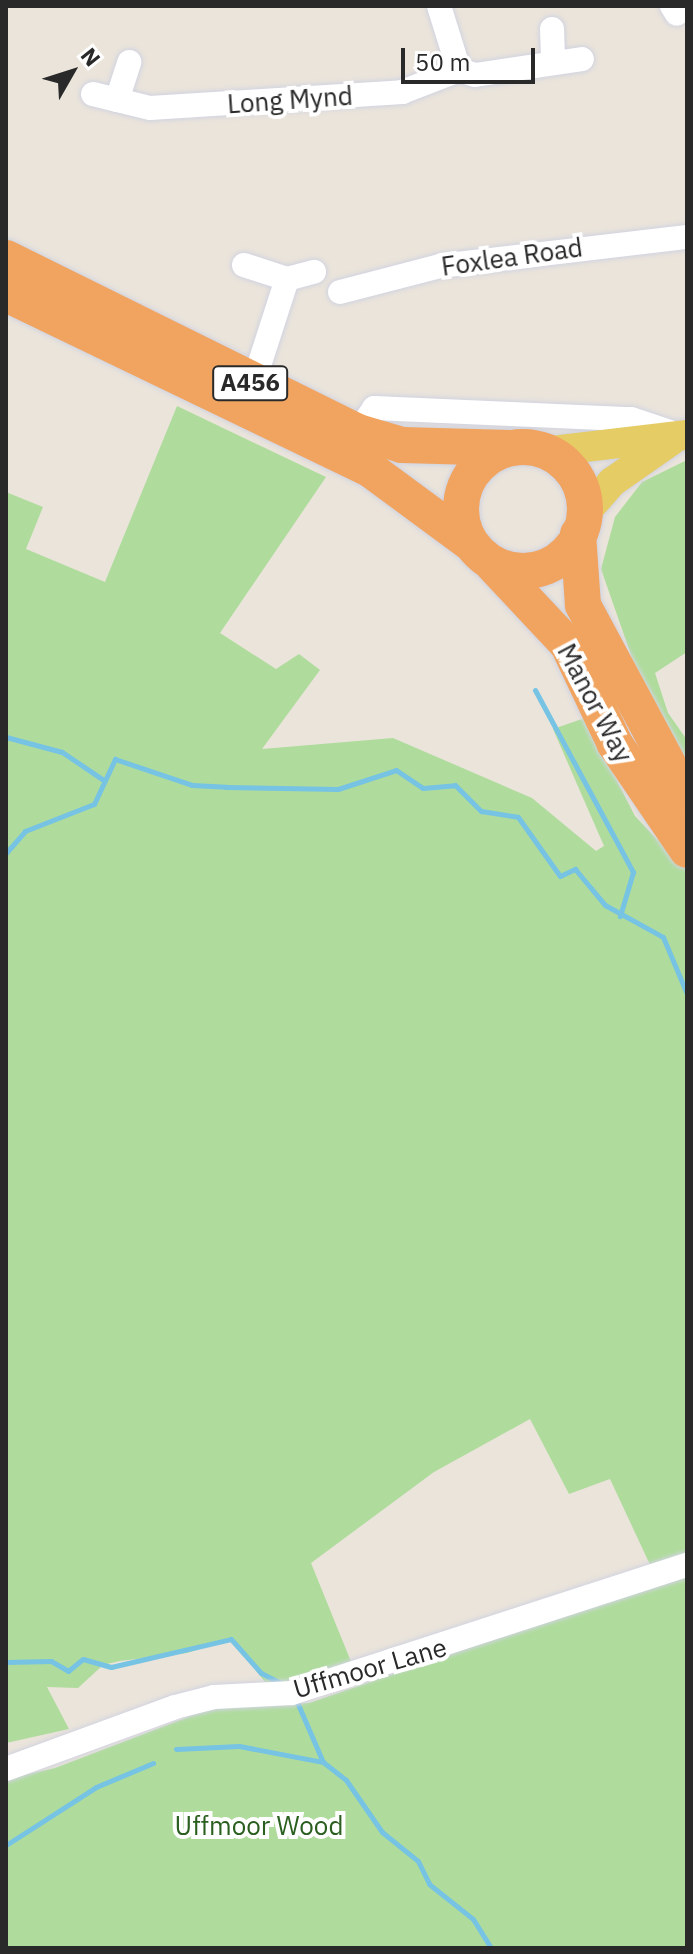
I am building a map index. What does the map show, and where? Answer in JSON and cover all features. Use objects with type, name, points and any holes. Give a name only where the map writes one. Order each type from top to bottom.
[{"type":"highway","name":"A456","points":[[6,258],[253,384],[358,432],[402,445],[552,451]]},
{"type":"highway","name":"A456","points":[[6,294],[371,470],[482,554]]},
{"type":"highway","points":[[511,448],[490,457],[464,490],[482,554],[539,570],[561,558],[581,524],[573,468],[552,451]]},
{"type":"highway","name":"Manor Way","points":[[581,524],[583,605],[687,799]]},
{"type":"highway","name":"Manor Way","points":[[482,554],[568,645],[615,744],[687,850]]},
{"type":"main road","points":[[552,451],[681,437]]},
{"type":"main road","points":[[581,524],[612,482],[681,437]]},
{"type":"street","points":[[439,6],[459,70]]},
{"type":"street","points":[[552,29],[553,63]]},
{"type":"street","name":"Long Mynd","points":[[129,62],[105,97],[150,108],[402,92],[459,70],[475,75],[582,59]]},
{"type":"street","name":"Foxlea Road","points":[[340,292],[440,266],[687,237]]},
{"type":"street","points":[[244,265],[287,279],[314,272]]},
{"type":"street","points":[[253,384],[287,279]]},
{"type":"street","points":[[358,432],[374,408],[631,419],[681,437]]},
{"type":"street","name":"Uffmoor Lane","points":[[6,1769],[175,1707],[214,1697],[292,1693],[687,1565]]},
{"type":"green space","points":[[177,406],[326,477],[220,633],[276,669],[299,654],[320,670],[262,749],[393,738],[532,798],[596,851],[604,846],[553,729],[585,718],[635,816],[687,871],[687,1554],[652,1569],[610,1479],[569,1494],[530,1419],[434,1472],[311,1563],[352,1664],[292,1688],[269,1687],[231,1639],[187,1653],[120,1661],[103,1665],[78,1688],[47,1687],[69,1729],[6,1743],[6,492],[43,507],[26,549],[105,582]]},
{"type":"green space","points":[[687,460],[687,652],[655,673],[668,713],[687,740],[687,765],[646,698],[601,569],[615,517],[642,482]]},
{"type":"green space","name":"Uffmoor Wood","points":[[687,1573],[687,1948],[6,1948],[6,1779],[55,1768],[214,1707],[309,1703]]},
{"type":"waterway","points":[[535,690],[633,872],[620,916]]},
{"type":"waterway","points":[[6,737],[62,752],[102,779]]},
{"type":"waterway","points":[[6,853],[25,831],[94,804],[115,759],[192,785],[226,787],[338,789],[396,770],[423,788],[455,785],[481,811],[518,817],[560,876],[575,869],[605,905],[663,937],[687,994]]},
{"type":"waterway","points":[[6,1662],[51,1661],[68,1671],[83,1659],[111,1667],[231,1639],[261,1673],[281,1683]]},
{"type":"waterway","points":[[297,1702],[323,1762]]},
{"type":"waterway","points":[[176,1749],[239,1746],[323,1762],[346,1780],[382,1832],[418,1861],[429,1884],[473,1919],[491,1948]]},
{"type":"waterway","points":[[6,1845],[96,1787],[153,1763]]}]
